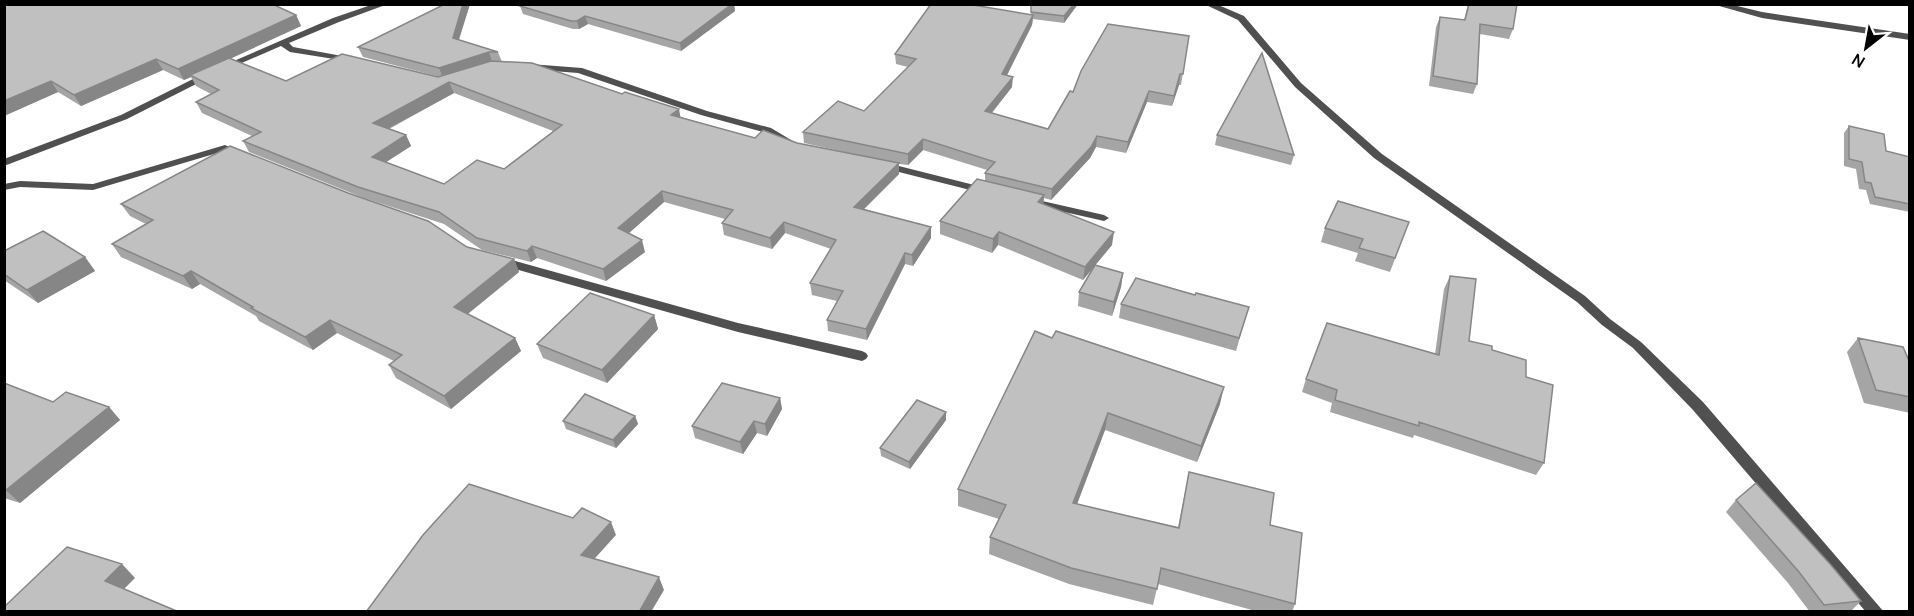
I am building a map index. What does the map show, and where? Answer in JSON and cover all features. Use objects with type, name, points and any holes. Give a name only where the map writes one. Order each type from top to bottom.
[{"type":"street","points":[[4,163],[124,117],[198,79],[336,20],[384,4]]},
{"type":"street","points":[[1208,4],[1241,18],[1298,85],[1378,156],[1581,300],[1637,345],[1698,406],[1876,612]]},
{"type":"street","points":[[1716,4],[1762,15],[1910,37]]},
{"type":"street","points":[[283,43],[290,49],[364,62]]},
{"type":"street","points":[[517,67],[579,70],[704,113],[767,130],[803,150]]},
{"type":"street","points":[[4,187],[20,183],[93,187],[225,148],[256,160]]},
{"type":"street","points":[[876,163],[1001,194]]},
{"type":"street","points":[[1024,200],[1104,219]]},
{"type":"street","points":[[489,258],[570,278],[615,294],[722,324],[862,356]]},
{"type":"building","points":[[4,4],[272,4],[296,15],[178,69],[156,59],[74,95],[51,81],[4,101]]},
{"type":"building","points":[[445,4],[463,4],[453,38],[498,52],[489,52],[439,68],[358,47]]},
{"type":"building","points":[[523,4],[732,4],[680,43],[585,16],[577,21],[571,21],[520,6]]},
{"type":"building","points":[[931,4],[967,4],[1033,15],[1002,74],[1013,77],[985,111],[1048,129],[1070,91],[1073,92],[1081,71],[1108,24],[1189,36],[1183,74],[1180,74],[1174,96],[1149,91],[1128,142],[1097,136],[1091,147],[1052,189],[985,173],[995,162],[923,139],[908,154],[803,132],[838,101],[864,111],[916,59],[895,54]]},
{"type":"building","points":[[1031,4],[1074,4],[1064,16],[1031,12]]},
{"type":"building","points":[[1469,4],[1517,4],[1513,29],[1480,24],[1477,84],[1433,76],[1440,17],[1465,20]]},
{"type":"building","points":[[1262,53],[1294,155],[1217,135]]},
{"type":"building","points":[[342,54],[438,77],[491,61],[532,63],[622,94],[625,92],[679,109],[671,115],[755,138],[763,130],[797,143],[899,163],[854,207],[931,227],[912,255],[905,253],[866,329],[827,320],[843,291],[810,283],[836,240],[784,222],[770,238],[722,223],[733,210],[662,191],[618,228],[642,240],[603,269],[532,246],[527,251],[477,238],[439,212],[358,187],[243,141],[261,132],[196,102],[219,90],[190,75],[229,58],[286,81]],"holes":[[[449,82],[562,125],[504,169],[477,160],[444,184],[372,157],[406,135],[373,123]]]},
{"type":"building","points":[[1849,126],[1884,134],[1886,151],[1910,157],[1910,204],[1875,197],[1871,183],[1865,182],[1862,162],[1849,159]]},
{"type":"building","points":[[230,146],[348,193],[428,221],[467,247],[514,259],[454,307],[515,338],[444,396],[389,365],[402,355],[330,320],[305,337],[251,308],[253,307],[191,271],[183,276],[112,244],[153,220],[121,204]]},
{"type":"building","points":[[977,179],[1044,195],[1038,202],[1114,232],[1085,267],[999,232],[993,239],[940,221]]},
{"type":"building","points":[[1338,201],[1409,222],[1395,258],[1359,248],[1363,239],[1325,228]]},
{"type":"building","points":[[43,231],[85,257],[27,290],[4,274],[4,251]]},
{"type":"building","points":[[1095,265],[1123,273],[1114,302],[1079,292]]},
{"type":"building","points":[[1450,276],[1476,279],[1469,341],[1492,346],[1492,350],[1526,360],[1526,377],[1553,385],[1544,463],[1419,422],[1419,426],[1335,400],[1337,390],[1306,379],[1327,323],[1439,355]]},
{"type":"building","points":[[1136,278],[1195,295],[1196,293],[1249,307],[1239,338],[1121,304]]},
{"type":"building","points":[[590,293],[654,315],[602,370],[537,344]]},
{"type":"building","points":[[1035,331],[1052,338],[1056,331],[1224,387],[1201,446],[1108,413],[1073,503],[1179,528],[1189,472],[1274,493],[1270,525],[1302,533],[1295,604],[1161,568],[1157,589],[1071,568],[990,537],[1006,505],[958,489]]},
{"type":"building","points":[[1858,338],[1903,347],[1910,363],[1910,397],[1876,390]]},
{"type":"building","points":[[4,383],[53,402],[66,392],[109,407],[4,490]]},
{"type":"building","points":[[722,383],[780,398],[765,424],[754,421],[740,442],[692,426]]},
{"type":"building","points":[[585,394],[635,416],[613,440],[563,421]]},
{"type":"building","points":[[917,400],[946,412],[909,462],[880,448]]},
{"type":"building","points":[[1756,483],[1861,601],[1824,605],[1799,572],[1736,500]]},
{"type":"building","points":[[469,484],[573,518],[582,508],[611,522],[581,555],[659,577],[639,612],[366,612],[423,535]]},
{"type":"building","points":[[67,547],[122,564],[105,581],[179,612],[4,612],[4,607]]}]
